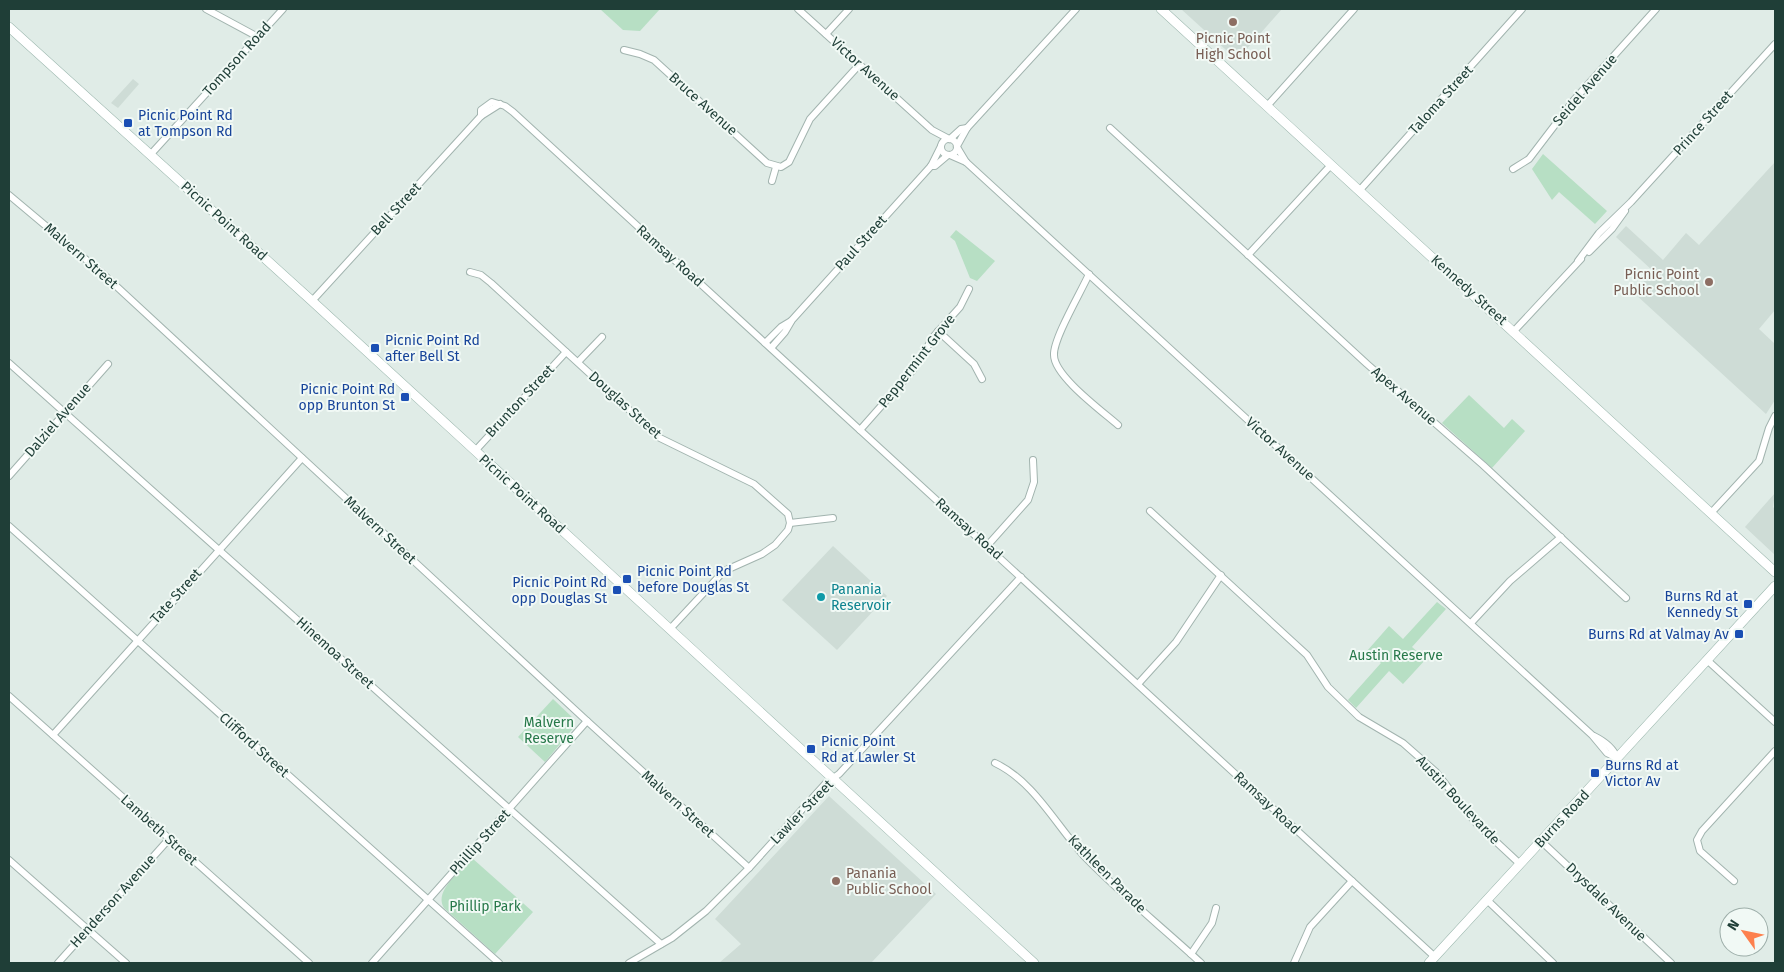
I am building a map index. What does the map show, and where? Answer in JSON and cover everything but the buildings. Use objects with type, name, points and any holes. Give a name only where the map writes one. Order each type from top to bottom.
[{"type":"street","points":[[206,9],[258,37]]},
{"type":"street","name":"Tompson Road","points":[[151,154],[283,9]]},
{"type":"street","name":"Victor Avenue","points":[[798,9],[932,130],[949,139]]},
{"type":"street","points":[[826,34],[849,9]]},
{"type":"street","points":[[967,128],[941,145],[942,151],[949,155],[956,152],[967,128],[1076,9]]},
{"type":"street","name":"Kennedy Street","points":[[1161,9],[1775,572]]},
{"type":"street","points":[[1267,106],[1354,9]]},
{"type":"street","name":"Taloma Street","points":[[1359,191],[1522,9]]},
{"type":"street","name":"Seidel Avenue","points":[[1513,169],[1529,159],[1574,100],[1656,9]]},
{"type":"street","name":"Picnic Point Road","points":[[9,27],[312,301],[1034,963]]},
{"type":"street","name":"Prince Street","points":[[1514,331],[1578,262],[1612,229],[1631,202],[1775,44]]},
{"type":"street","name":"Bruce Avenue","points":[[624,50],[654,60],[767,163],[776,167]]},
{"type":"street","points":[[772,181],[776,167],[781,168],[789,162],[814,115],[859,65]]},
{"type":"street","name":"Bell Street","points":[[312,301],[481,116],[500,104]]},
{"type":"street","name":"Ramsay Road","points":[[500,104],[513,112],[1138,684],[1352,881],[1432,960]]},
{"type":"street","name":"Apex Avenue","points":[[1110,128],[1626,598]]},
{"type":"street","name":"Victor Avenue","points":[[932,130],[941,145]]},
{"type":"street","points":[[949,139],[955,141],[957,147]]},
{"type":"street","name":"Paul Street","points":[[768,346],[786,332],[792,320],[931,166],[941,145]]},
{"type":"street","name":"Victor Avenue","points":[[957,147],[966,162],[1592,735],[1607,752],[1617,758]]},
{"type":"street","name":"Victor Avenue","points":[[949,155],[966,162]]},
{"type":"street","name":"Paul Street","points":[[931,166],[935,166],[949,155]]},
{"type":"street","points":[[1248,255],[1331,165]]},
{"type":"street","name":"Malvern Street","points":[[9,195],[102,273],[749,868]]},
{"type":"street","name":"Douglas Street","points":[[470,272],[491,284],[660,438],[754,484],[785,511],[790,523]]},
{"type":"street","points":[[1089,274],[1054,347],[1054,361],[1061,373],[1118,425]]},
{"type":"street","name":"Peppermint Grove","points":[[860,430],[913,370],[938,331],[960,307],[969,289]]},
{"type":"street","points":[[938,331],[970,360],[982,379]]},
{"type":"street","points":[[578,362],[602,337]]},
{"type":"street","name":"Brunton Street","points":[[475,451],[566,352]]},
{"type":"street","name":"Hinemoa Street","points":[[9,363],[661,944]]},
{"type":"street","name":"Dalziel Avenue","points":[[9,476],[108,364]]},
{"type":"street","points":[[1711,513],[1759,461],[1769,428],[1775,416]]},
{"type":"street","name":"Tate Street","points":[[52,735],[302,458]]},
{"type":"street","points":[[987,546],[1028,500],[1034,482],[1033,460]]},
{"type":"street","name":"Austin Boulevarde","points":[[1150,511],[1307,655],[1332,691],[1359,717],[1403,744],[1436,772],[1476,823],[1520,864]]},
{"type":"street","points":[[670,629],[720,575],[734,565],[769,550],[786,534],[790,523],[833,518]]},
{"type":"street","name":"Clifford Street","points":[[9,526],[499,963]]},
{"type":"street","points":[[1470,623],[1517,574],[1561,537]]},
{"type":"street","points":[[1138,684],[1176,642],[1221,575]]},
{"type":"street","name":"Lawler Street","points":[[629,963],[697,919],[749,868],[826,783],[833,779],[1021,577]]},
{"type":"street","name":"Burns Road","points":[[1432,960],[1775,586]]},
{"type":"street","points":[[1707,660],[1775,722]]},
{"type":"street","name":"Lambeth Street","points":[[9,696],[309,963]]},
{"type":"street","name":"Phillip Street","points":[[372,963],[587,721]]},
{"type":"street","points":[[1734,881],[1700,851],[1697,840],[1702,831],[1775,751]]},
{"type":"street","name":"Kathleen Parade","points":[[994,763],[1006,768],[1028,787],[1089,860],[1201,963]]},
{"type":"street","name":"Henderson Avenue","points":[[58,963],[169,839]]},
{"type":"street","name":"Drysdale Avenue","points":[[1541,841],[1671,963]]},
{"type":"street","points":[[9,860],[126,963]]},
{"type":"street","points":[[1294,963],[1310,927],[1352,881]]},
{"type":"street","points":[[1487,900],[1544,952],[1553,963]]},
{"type":"street","points":[[1191,954],[1212,923],[1216,908]]},
{"type":"shaded area","name":"Picnic Point High School","points":[[1181,9],[1282,9],[1237,60]]},
{"type":"shaded area","points":[[133,79],[139,84],[118,108],[111,103]]},
{"type":"shaded area","name":"Picnic Point Public School","points":[[1775,162],[1775,310],[1759,329],[1775,344],[1775,400],[1766,414],[1634,293],[1653,271],[1616,237],[1626,226],[1663,260],[1686,233],[1699,245]]},
{"type":"shaded area","points":[[1775,493],[1773,507],[1775,509],[1775,555],[1745,527]]},
{"type":"shaded area","points":[[833,546],[887,596],[837,650],[782,600]]},
{"type":"shaded area","name":"Panania Public School","points":[[829,796],[936,894],[871,963],[719,963],[741,944],[715,919]]},
{"type":"green space","points":[[600,9],[660,9],[640,31],[623,30]]},
{"type":"green space","points":[[1543,154],[1607,211],[1595,224],[1559,192],[1552,200],[1532,169]]},
{"type":"green space","points":[[956,230],[995,261],[977,281],[970,278],[955,241],[950,237]]},
{"type":"green space","points":[[1469,395],[1504,428],[1512,419],[1525,431],[1492,468],[1442,423]]},
{"type":"green space","name":"Austin Reserve","points":[[1437,602],[1446,609],[1412,647],[1426,659],[1403,684],[1389,671],[1356,708],[1348,700],[1381,663],[1367,651],[1389,626],[1403,639]]},
{"type":"green space","name":"Malvern Reserve","points":[[553,699],[574,719],[575,726],[545,762],[518,737]]},
{"type":"green space","name":"Phillip Park","points":[[472,858],[533,912],[495,954],[444,908],[442,901],[445,888]]},
{"type":"place","name":"Picnic Point High School","points":[[1233,22]]},
{"type":"place","name":"Picnic Point Rd at Tompson Rd","points":[[128,123]]},
{"type":"place","name":"Picnic Point Public School","points":[[1709,282]]},
{"type":"place","name":"Picnic Point Rd after Bell St","points":[[375,348]]},
{"type":"place","name":"Picnic Point Rd opp Brunton St","points":[[405,397]]},
{"type":"place","name":"Picnic Point Rd before Douglas St","points":[[627,579]]},
{"type":"place","name":"Picnic Point Rd opp Douglas St","points":[[617,590]]},
{"type":"place","name":"Panania Reservoir","points":[[821,597]]},
{"type":"place","name":"Burns Rd at Kennedy St","points":[[1748,604]]},
{"type":"place","name":"Burns Rd at Valmay Av","points":[[1739,634]]},
{"type":"place","name":"Picnic Point Rd at Lawler St","points":[[811,749]]},
{"type":"place","name":"Burns Rd at Victor Av","points":[[1595,773]]},
{"type":"place","name":"Panania Public School","points":[[836,881]]}]
